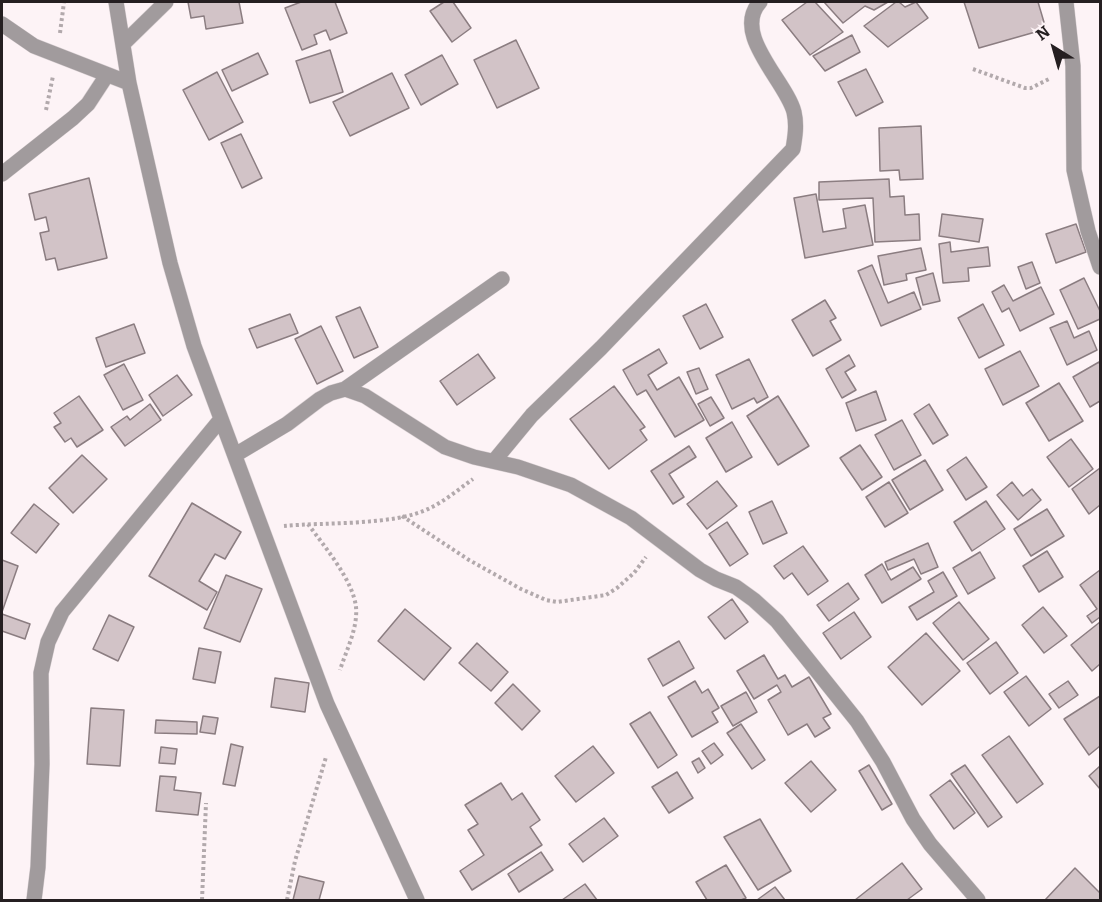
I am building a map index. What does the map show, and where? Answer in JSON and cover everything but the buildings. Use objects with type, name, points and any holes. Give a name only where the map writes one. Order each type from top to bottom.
[{"type":"street","points":[[116,2],[129,83],[170,263],[194,346],[327,704],[417,900]]},
{"type":"street","points":[[123,44],[166,2]]},
{"type":"street","points":[[494,461],[532,415],[793,149],[796,130],[793,110],[757,46],[752,25],[754,7],[760,2]]},
{"type":"street","points":[[1066,2],[1073,66],[1074,170],[1088,231],[1101,267]]},
{"type":"street","points":[[2,24],[34,46],[129,83]]},
{"type":"street","points":[[2,174],[88,104],[107,75]]},
{"type":"street","points":[[235,455],[287,424],[320,399],[345,389],[502,279]]},
{"type":"street","points":[[345,389],[365,396],[445,447],[518,467],[571,485],[630,518],[700,570],[736,587],[777,621],[857,721],[883,762],[913,819],[930,844],[978,900]]},
{"type":"street","points":[[34,900],[38,867],[42,764],[41,673],[48,642],[62,612],[221,419]]},
{"type":"path","points":[[40,143],[58,55],[64,2]]},
{"type":"path","points":[[973,69],[1024,88],[1031,88],[1073,66]]},
{"type":"path","points":[[262,528],[381,520],[430,508],[472,480],[494,461]]},
{"type":"path","points":[[402,516],[469,560],[521,589],[546,600],[557,602],[606,595],[617,588],[634,573],[646,557],[653,534]]},
{"type":"path","points":[[309,524],[351,590],[356,608],[356,620],[351,637],[327,704]]},
{"type":"path","points":[[287,900],[295,861],[327,754],[334,720]]},
{"type":"path","points":[[202,900],[206,803]]}]
